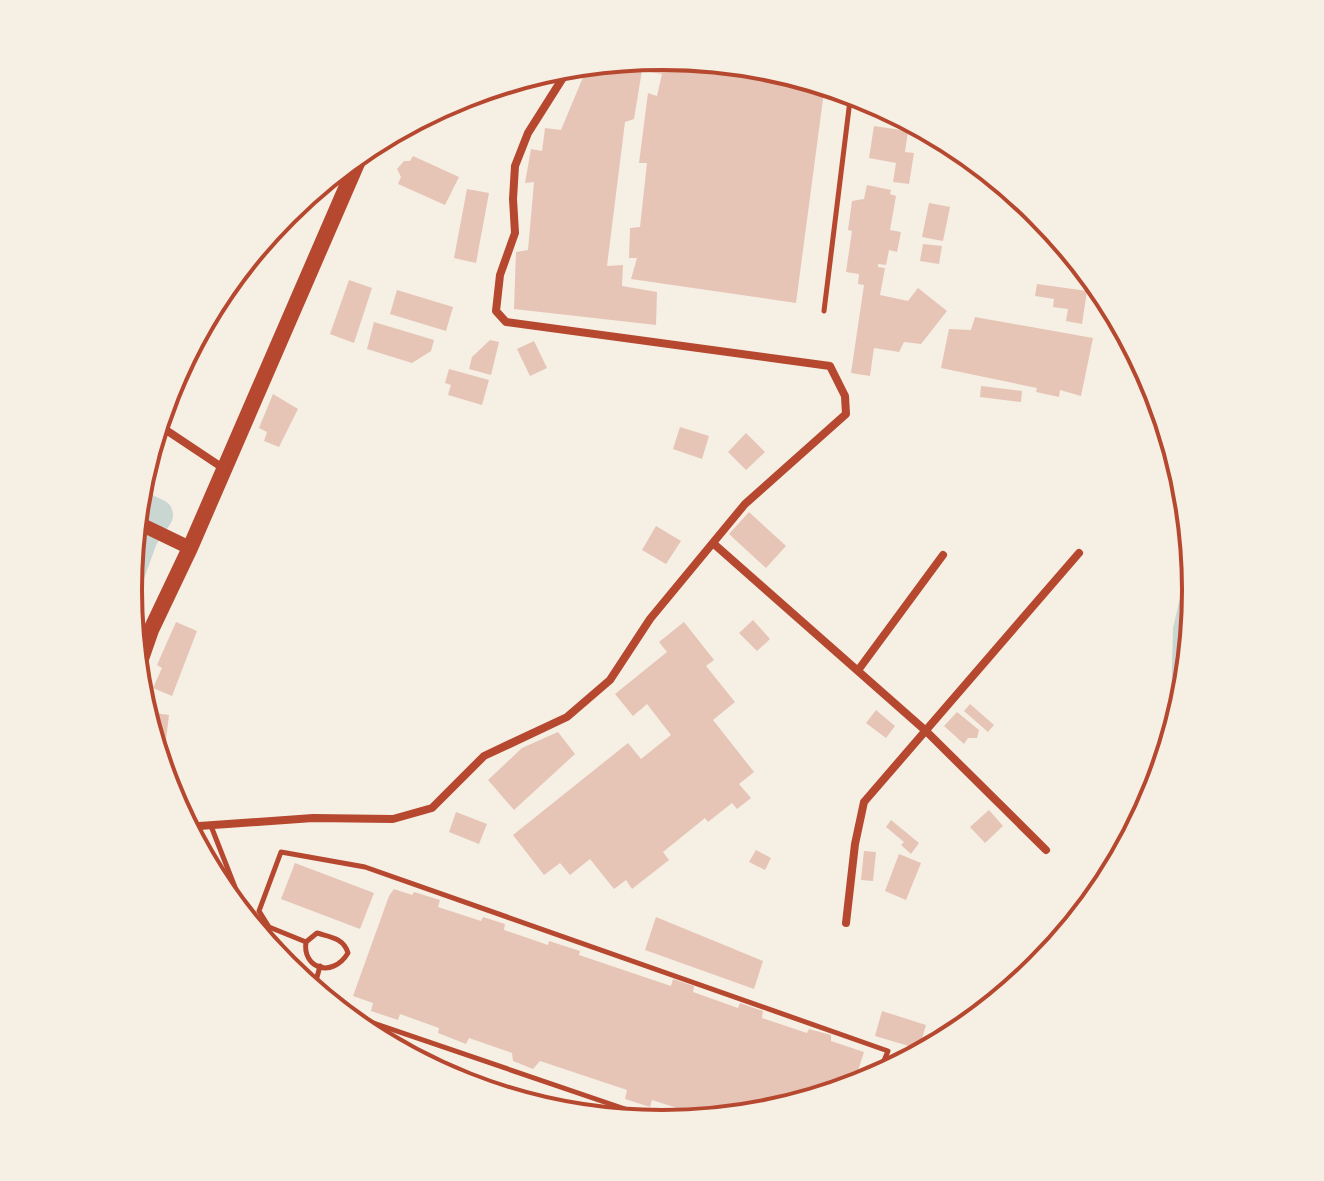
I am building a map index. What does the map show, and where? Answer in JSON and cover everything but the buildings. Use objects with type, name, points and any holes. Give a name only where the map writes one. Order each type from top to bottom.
[{"type":"main road","points":[[145,647],[353,172]]},
{"type":"street","points":[[198,827],[313,818],[393,819],[432,808],[484,756],[567,717],[610,680],[650,619],[745,504],[846,414],[845,396],[830,366],[506,322],[496,311],[500,275],[515,233],[515,166],[528,133],[562,80]]},
{"type":"street","points":[[167,431],[223,468]]},
{"type":"street","points":[[146,527],[190,548]]},
{"type":"street","points":[[714,544],[859,669],[1046,850]]},
{"type":"street","points":[[846,923],[855,844],[864,802],[1079,553]]},
{"type":"street","points":[[859,669],[943,555]]},
{"type":"lane","points":[[824,311],[849,106]]},
{"type":"lane","points":[[211,826],[236,889]]},
{"type":"lane","points":[[306,942],[269,927],[259,911],[281,852],[365,867],[888,1051],[884,1061]]},
{"type":"lane","points":[[317,933],[339,940],[348,953],[341,964],[332,969],[320,966],[309,959],[305,950],[306,942],[317,933]]},
{"type":"lane","points":[[316,980],[320,966]]},
{"type":"lane","points":[[373,1023],[628,1110]]},
{"type":"shaded area","points":[[1182,590],[1178,658],[1171,695],[1173,628]]},
{"type":"waterway","points":[[145,532],[157,515],[148,511]]}]
